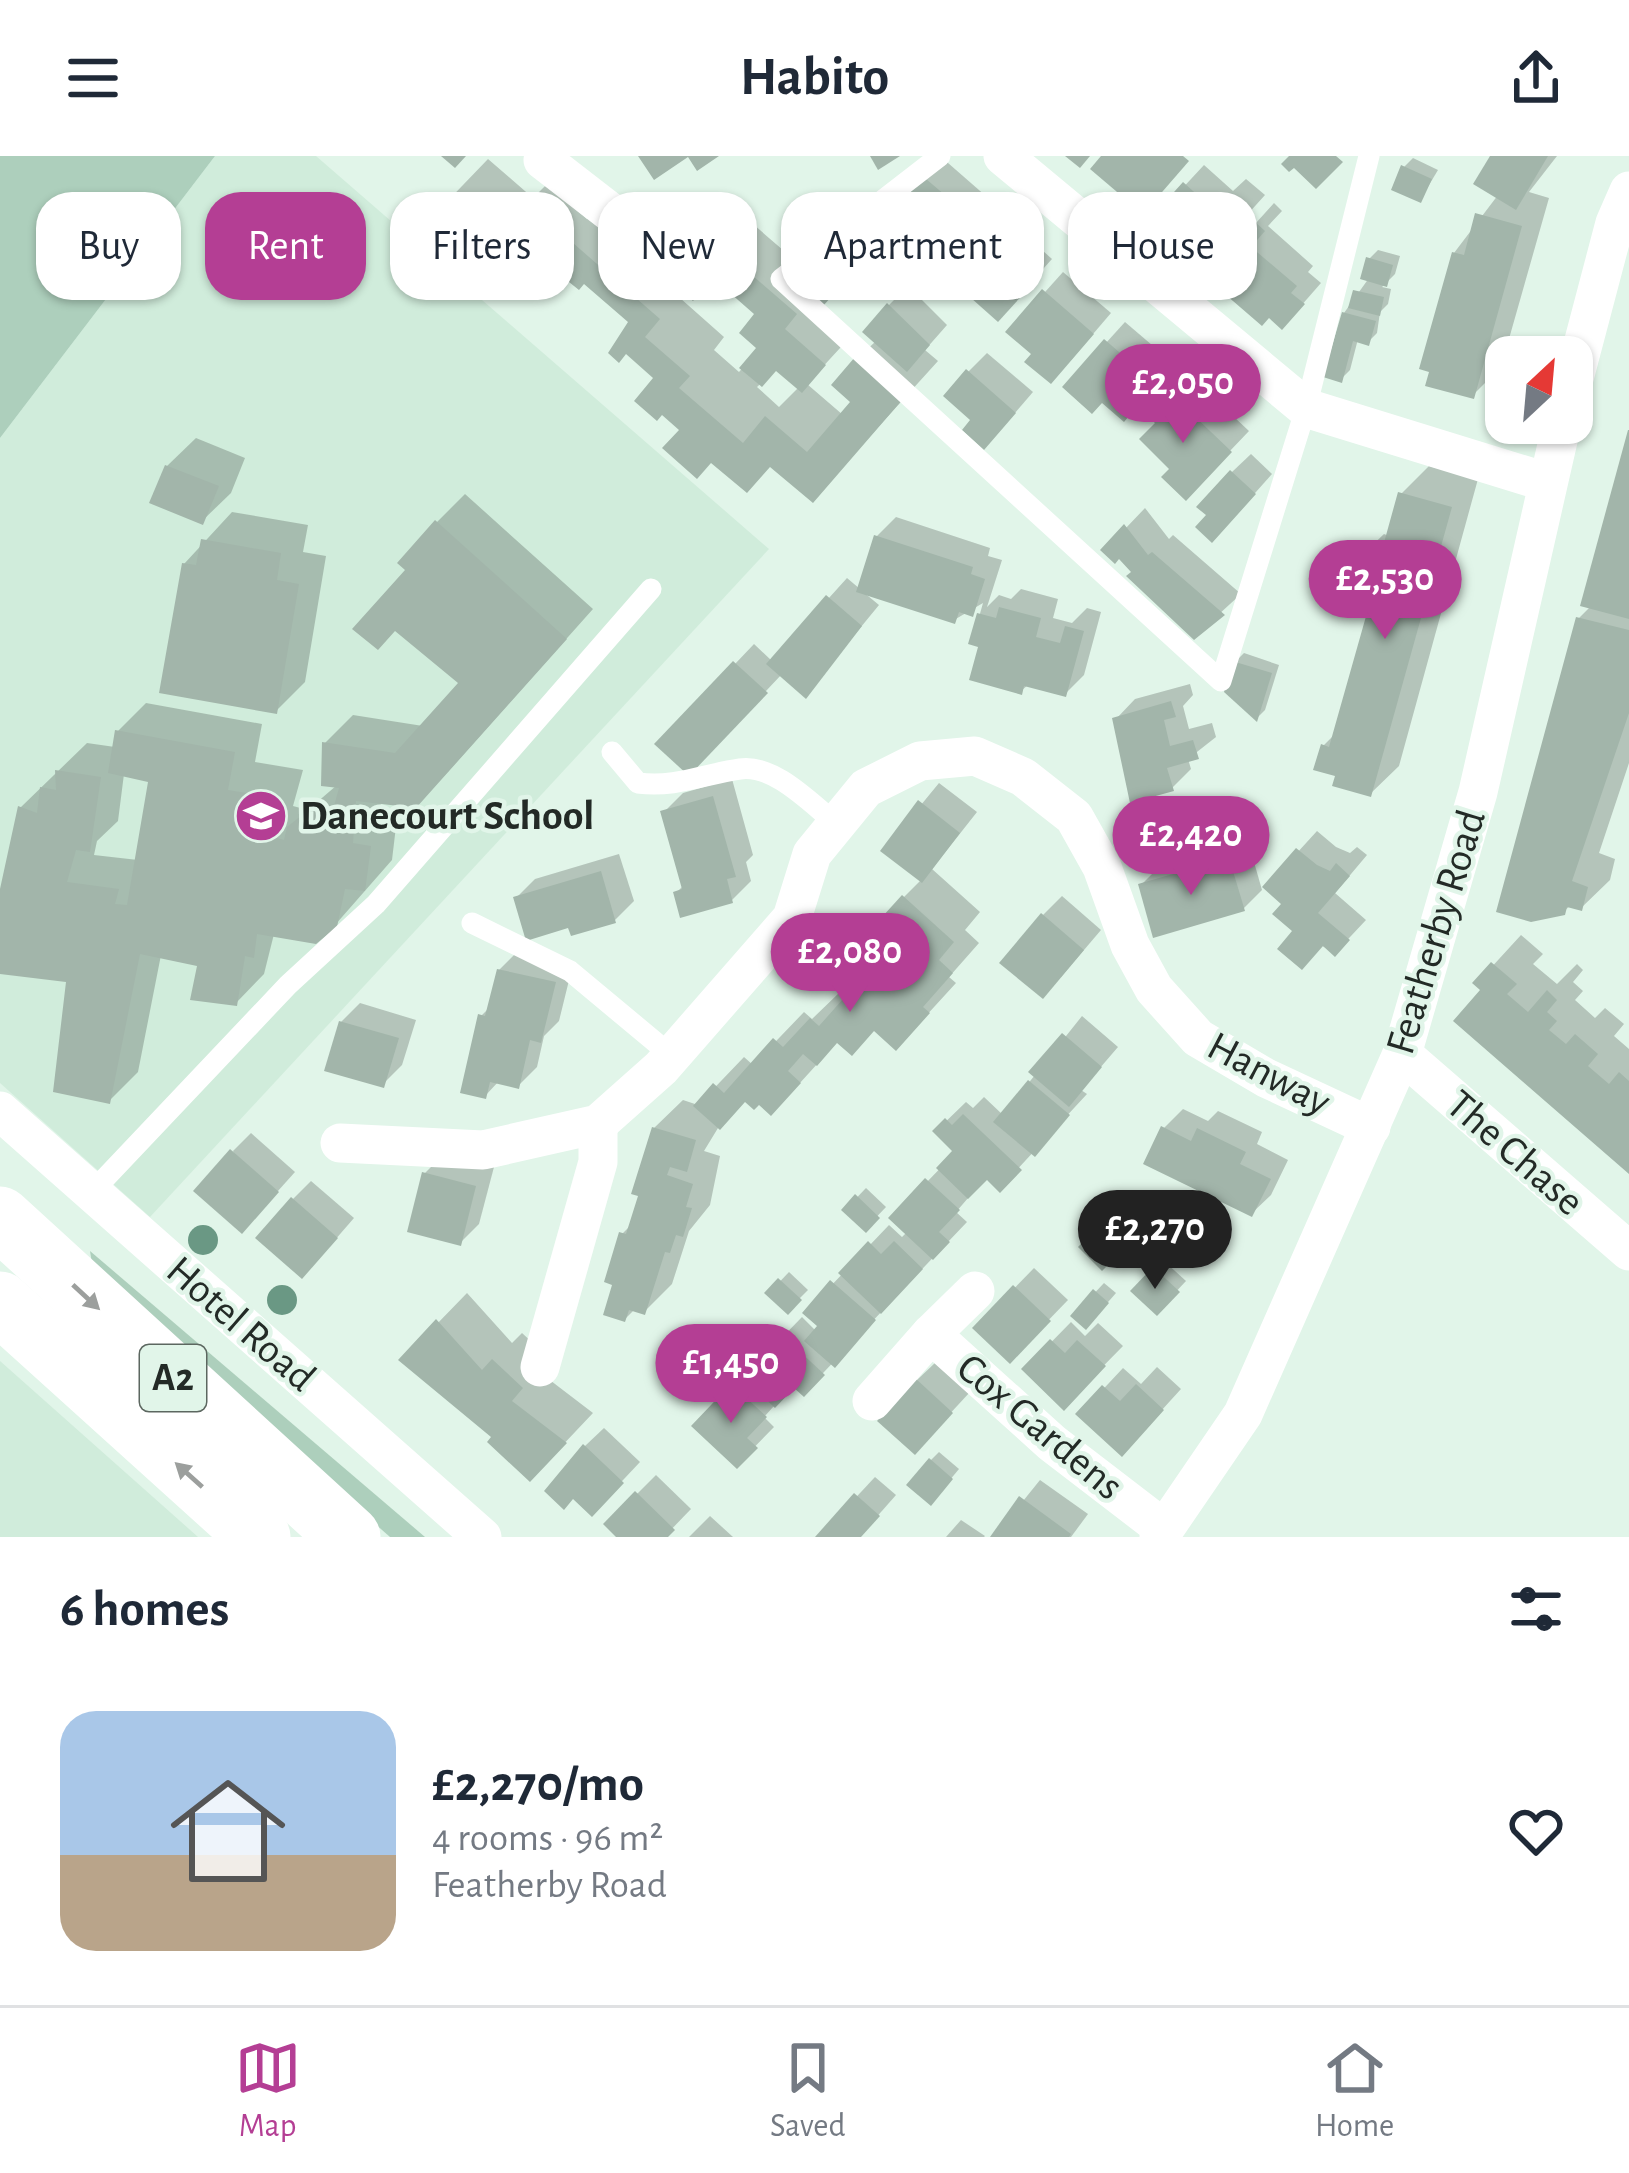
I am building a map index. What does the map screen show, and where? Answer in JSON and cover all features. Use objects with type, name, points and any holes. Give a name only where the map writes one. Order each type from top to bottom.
[{"type":"main road","name":"A2","points":[[0,1218],[349,1537]]},
{"type":"main road","name":"A2","points":[[0,1303],[259,1537]]},
{"type":"street","points":[[548,156],[543,160],[598,203]]},
{"type":"street","points":[[1003,156],[1306,408],[1546,482]]},
{"type":"street","points":[[1585,336],[1615,223],[1629,191]]},
{"type":"street","name":"Featherby Road","points":[[1162,1533],[1289,1347],[1402,1054],[1478,793],[1556,444]]},
{"type":"street","name":"Hanway","points":[[340,1143],[483,1150],[598,1124],[672,1056],[792,918],[812,854],[866,788],[920,760],[975,756],[1023,777],[1074,817],[1102,867],[1130,945],[1154,988],[1198,1038],[1266,1078],[1371,1127]]},
{"type":"street","name":"The Chase","points":[[1402,1054],[1629,1251]]},
{"type":"street","name":"Hotel Road","points":[[0,1111],[482,1537]]},
{"type":"street","points":[[540,1367],[598,1162],[598,1124]]},
{"type":"street","points":[[931,1334],[975,1291]]},
{"type":"street","name":"Cox Gardens","points":[[872,1400],[931,1334],[1052,1443],[1162,1533]]},
{"type":"lane","points":[[940,156],[781,279],[1221,681],[1306,408],[1366,157]]},
{"type":"lane","points":[[92,1192],[288,985],[376,904],[651,589]]},
{"type":"lane","points":[[612,752],[638,783],[702,782],[744,768],[775,777],[837,824]]},
{"type":"lane","points":[[472,923],[570,971],[672,1056]]},
{"type":"shaded area","points":[[0,156],[215,156],[181,201],[181,192],[36,192],[36,300],[105,300],[0,438]]},
{"type":"shaded area","name":"Danecourt School","points":[[215,156],[316,156],[357,192],[205,192],[205,300],[366,300],[366,199],[390,220],[390,300],[482,300],[769,549],[150,1217],[0,1083],[0,438],[105,300],[181,300],[181,201]]},
{"type":"shaded area","points":[[90,1251],[425,1537],[390,1537],[94,1276]]},
{"type":"shaded area","points":[[0,1361],[198,1537],[0,1537]]},
{"type":"building","points":[[441,156],[466,156],[455,168]]},
{"type":"building","points":[[638,156],[719,156],[697,171],[688,157],[654,180]]},
{"type":"building","points":[[870,156],[900,156],[878,170]]},
{"type":"building","points":[[1065,156],[1090,156],[1080,168]]},
{"type":"building","points":[[1101,156],[1183,156],[1189,161],[1162,192],[1117,192],[1090,169]]},
{"type":"building","points":[[1289,156],[1336,156],[1343,162],[1316,189],[1294,168],[1289,172],[1281,164]]},
{"type":"building","points":[[1490,156],[1548,156],[1516,210],[1473,184]]},
{"type":"building","points":[[1401,165],[1432,179],[1421,203],[1391,190]]},
{"type":"building","points":[[919,173],[941,192],[903,192]]},
{"type":"building","points":[[1183,182],[1194,192],[1174,192]]},
{"type":"building","points":[[1475,213],[1522,226],[1491,336],[1485,336],[1485,359],[1474,399],[1425,386],[1429,372],[1419,369],[1452,252],[1464,255]]},
{"type":"building","points":[[574,244],[598,265],[598,296],[584,284],[579,290],[574,286]]},
{"type":"building","points":[[1257,252],[1297,286],[1291,293],[1305,304],[1282,330],[1269,318],[1262,326],[1232,300],[1257,300]]},
{"type":"building","points":[[1366,257],[1393,265],[1387,287],[1360,279]]},
{"type":"building","points":[[757,279],[797,314],[785,329],[826,365],[802,393],[776,371],[762,387],[739,368],[756,348],[739,333],[754,314],[738,300],[757,300]]},
{"type":"building","points":[[1353,290],[1384,297],[1380,316],[1348,308]]},
{"type":"building","points":[[1044,291],[1094,334],[1051,384],[1024,362],[1031,354],[1005,332],[1033,300],[1044,300]]},
{"type":"building","points":[[603,300],[638,300],[660,319],[645,337],[690,376],[679,388],[743,443],[765,416],[807,452],[850,402],[831,385],[855,357],[903,399],[813,503],[770,467],[747,493],[711,463],[697,479],[662,448],[679,430],[662,415],[657,421],[634,401],[653,378],[626,354],[619,363],[608,353],[628,322]]},
{"type":"building","points":[[973,300],[1018,300],[998,322]]},
{"type":"building","points":[[887,303],[930,345],[907,372],[862,332]]},
{"type":"building","points":[[1342,312],[1376,321],[1369,346],[1353,341],[1342,383],[1323,377]]},
{"type":"building","points":[[1104,339],[1156,384],[1124,422],[1102,403],[1092,414],[1062,387]]},
{"type":"building","points":[[966,369],[1016,413],[984,450],[962,430],[970,420],[943,396]]},
{"type":"building","points":[[1167,390],[1232,452],[1186,501],[1161,477],[1169,469],[1139,439],[1155,423],[1145,414]]},
{"type":"building","points":[[1629,430],[1629,619],[1580,606]]},
{"type":"building","points":[[165,465],[219,486],[203,525],[149,503]]},
{"type":"building","points":[[1230,470],[1256,494],[1212,543],[1195,527],[1206,515],[1196,507]]},
{"type":"building","points":[[1398,492],[1452,507],[1371,797],[1332,786],[1335,776],[1313,770],[1321,744],[1329,747],[1374,588],[1347,580],[1353,561],[1377,568]]},
{"type":"building","points":[[435,520],[567,639],[416,808],[356,801],[353,843],[371,846],[365,891],[345,889],[337,927],[316,944],[257,934],[254,958],[245,956],[237,1006],[190,1000],[197,966],[140,954],[110,1104],[53,1092],[66,982],[0,974],[0,889],[18,806],[37,813],[40,787],[56,790],[55,770],[101,777],[90,852],[76,850],[67,882],[119,889],[115,904],[127,905],[148,782],[108,773],[115,730],[235,752],[228,790],[277,798],[267,835],[284,840],[287,827],[316,804],[334,806],[339,788],[321,786],[322,742],[395,753],[458,683],[395,631],[378,650],[352,629],[405,570],[397,563]]},
{"type":"building","points":[[1124,524],[1148,555],[1152,552],[1225,615],[1194,640],[1126,576],[1131,572],[1119,559],[1115,564],[1100,550]]},
{"type":"building","points":[[874,535],[973,567],[971,574],[985,579],[973,617],[959,612],[955,624],[856,592]]},
{"type":"building","points":[[201,539],[281,553],[277,580],[299,584],[277,714],[159,693],[182,563],[196,565]]},
{"type":"building","points":[[826,595],[862,626],[806,699],[766,664]]},
{"type":"building","points":[[999,607],[1041,618],[1036,637],[1060,643],[1065,626],[1084,631],[1066,697],[1024,686],[1022,695],[969,680],[978,647],[968,644],[977,613],[996,618]]},
{"type":"building","points":[[1576,617],[1629,630],[1629,713],[1572,881],[1588,887],[1582,911],[1567,907],[1565,915],[1531,922],[1496,912]]},
{"type":"building","points":[[733,661],[768,693],[689,776],[654,744]]},
{"type":"building","points":[[1232,661],[1272,673],[1257,722],[1224,692]]},
{"type":"building","points":[[1171,701],[1176,717],[1164,720],[1170,746],[1193,740],[1199,759],[1167,768],[1174,791],[1130,803],[1112,718]]},
{"type":"building","points":[[713,796],[736,877],[727,879],[733,903],[680,918],[673,892],[682,889],[660,811]]},
{"type":"building","points":[[918,800],[960,833],[922,883],[880,851]]},
{"type":"building","points":[[1296,848],[1317,865],[1330,871],[1336,863],[1350,876],[1318,913],[1350,940],[1335,957],[1323,946],[1302,970],[1277,949],[1292,931],[1272,914],[1281,904],[1262,887]]},
{"type":"building","points":[[1229,858],[1245,911],[1153,938],[1138,884]]},
{"type":"building","points":[[601,871],[616,923],[571,936],[568,928],[526,941],[513,897]]},
{"type":"building","points":[[902,895],[954,942],[939,960],[953,973],[923,1007],[930,1013],[896,1051],[874,1031],[852,1056],[837,1043],[817,1066],[803,1054],[788,1071],[801,1083],[771,1116],[759,1105],[754,1110],[745,1102],[720,1130],[693,1106],[713,1083],[724,1093],[773,1038],[783,1047],[810,1018],[819,1026],[843,999],[850,1005],[871,982],[863,974],[880,955],[870,946],[881,934],[873,927]]},
{"type":"building","points":[[1041,913],[1084,950],[1043,999],[999,963]]},
{"type":"building","points":[[1491,962],[1517,984],[1507,994],[1528,1012],[1547,990],[1557,1000],[1547,1012],[1557,1021],[1549,1030],[1566,1044],[1575,1034],[1598,1054],[1588,1066],[1609,1084],[1619,1072],[1629,1081],[1629,1174],[1453,1021],[1480,990],[1472,983]]},
{"type":"building","points":[[497,969],[556,982],[541,1043],[530,1040],[519,1089],[490,1082],[486,1099],[460,1093],[478,1014],[485,1016]]},
{"type":"building","points":[[339,1021],[399,1038],[384,1088],[324,1071]]},
{"type":"building","points":[[1062,1033],[1102,1067],[1069,1107],[1028,1072]]},
{"type":"building","points":[[1028,1080],[1070,1115],[1035,1157],[993,1122]]},
{"type":"building","points":[[963,1114],[1022,1170],[1000,1193],[987,1180],[968,1199],[936,1168],[952,1151],[932,1131],[945,1118],[952,1125]]},
{"type":"building","points":[[1161,1126],[1191,1141],[1197,1128],[1246,1152],[1240,1164],[1271,1179],[1252,1217],[1143,1164]]},
{"type":"building","points":[[652,1127],[696,1140],[687,1172],[670,1167],[667,1175],[693,1184],[686,1207],[692,1208],[683,1237],[676,1235],[670,1253],[665,1252],[645,1315],[629,1310],[625,1322],[603,1315],[612,1285],[604,1282],[619,1232],[626,1234],[638,1196],[631,1194]]},
{"type":"building","points":[[230,1149],[279,1192],[242,1234],[193,1191]]},
{"type":"building","points":[[422,1172],[476,1186],[461,1246],[407,1232]]},
{"type":"building","points":[[925,1178],[960,1210],[939,1232],[950,1242],[933,1260],[888,1218]]},
{"type":"building","points":[[855,1194],[880,1218],[866,1233],[841,1210]]},
{"type":"building","points":[[291,1197],[338,1238],[302,1279],[255,1238]]},
{"type":"building","points":[[1101,1223],[1126,1247],[1102,1271],[1078,1247]]},
{"type":"building","points":[[868,1241],[881,1254],[894,1241],[923,1269],[881,1314],[838,1273]]},
{"type":"building","points":[[1153,1267],[1180,1292],[1157,1316],[1130,1291]]},
{"type":"building","points":[[778,1278],[802,1300],[788,1315],[764,1293]]},
{"type":"building","points":[[830,1280],[876,1320],[835,1368],[804,1341],[817,1326],[802,1313]]},
{"type":"building","points":[[1013,1285],[1051,1321],[1010,1364],[972,1328]]},
{"type":"building","points":[[1093,1289],[1109,1303],[1086,1330],[1070,1316]]},
{"type":"building","points":[[436,1319],[482,1370],[492,1359],[523,1388],[512,1401],[567,1443],[530,1482],[487,1442],[491,1437],[398,1360]]},
{"type":"building","points":[[781,1334],[825,1375],[804,1397],[794,1388],[775,1408],[741,1376]]},
{"type":"building","points":[[1050,1339],[1065,1353],[1077,1340],[1106,1366],[1064,1411],[1021,1369]]},
{"type":"building","points":[[915,1378],[953,1413],[915,1455],[877,1421]]},
{"type":"building","points":[[731,1384],[767,1417],[747,1438],[758,1448],[737,1469],[691,1426]]},
{"type":"building","points":[[1136,1384],[1164,1410],[1122,1457],[1075,1414],[1102,1385],[1120,1401]]},
{"type":"building","points":[[583,1444],[624,1483],[592,1517],[573,1499],[564,1510],[544,1491]]},
{"type":"building","points":[[929,1458],[953,1479],[931,1506],[906,1485]]},
{"type":"building","points":[[635,1491],[675,1530],[668,1537],[616,1537],[603,1524]]},
{"type":"building","points":[[854,1493],[880,1516],[861,1537],[815,1537]]},
{"type":"building","points":[[1019,1496],[1071,1534],[1069,1537],[990,1537]]},
{"type":"place","name":"Danecourt School","points":[[261,816]]}]
